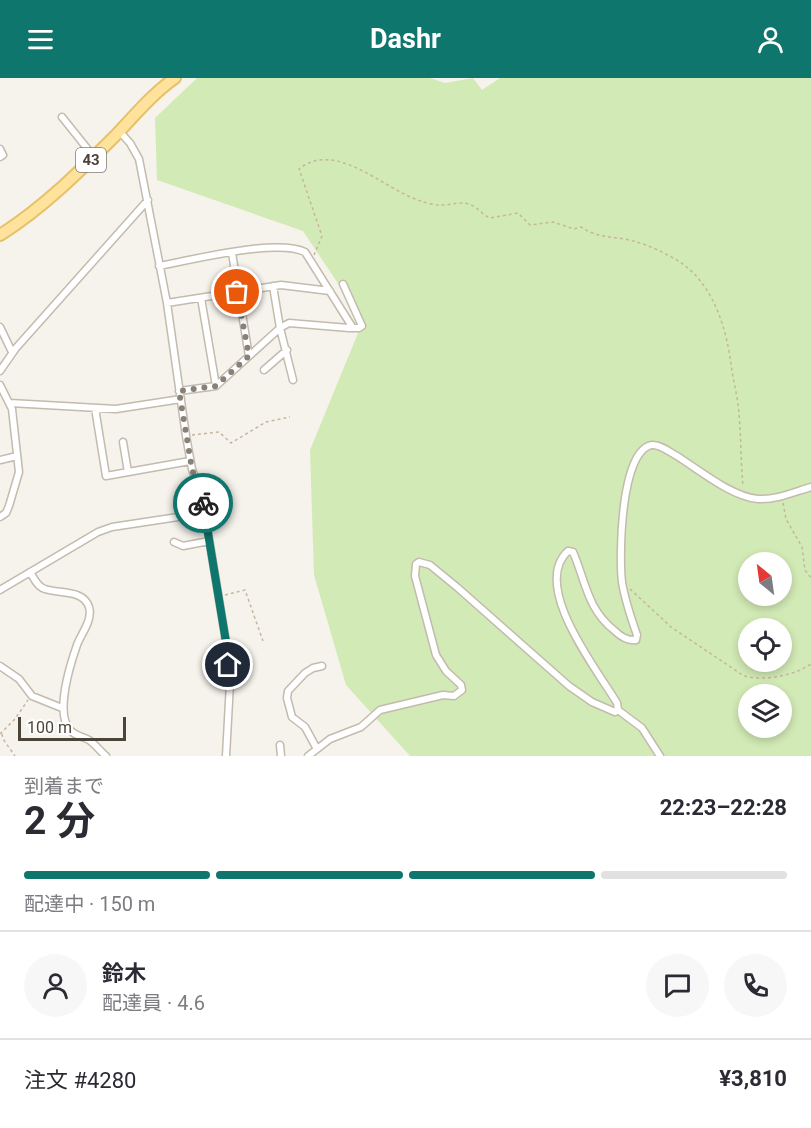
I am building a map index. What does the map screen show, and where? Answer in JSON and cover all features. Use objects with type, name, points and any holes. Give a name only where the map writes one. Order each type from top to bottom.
[{"type":"main road","name":"43","points":[[0,235],[42,204],[94,157],[155,92],[175,78]]},
{"type":"street","points":[[62,117],[94,157]]},
{"type":"street","points":[[119,132],[130,143],[139,159],[167,303],[190,461],[203,502],[227,648],[230,683],[226,756]]},
{"type":"street","points":[[0,149],[3,155],[0,157]]},
{"type":"street","points":[[0,371],[12,352],[148,200]]},
{"type":"street","points":[[159,266],[277,247],[300,249],[305,252],[350,321],[350,328]]},
{"type":"street","points":[[232,253],[249,356]]},
{"type":"street","points":[[10,403],[116,409],[216,386],[280,328],[289,323],[350,328],[362,326],[343,284]]},
{"type":"street","points":[[167,303],[281,285],[330,291]]},
{"type":"street","points":[[273,286],[280,328],[293,380]]},
{"type":"street","points":[[201,298],[216,386]]},
{"type":"street","points":[[0,327],[12,352]]},
{"type":"street","points":[[264,370],[287,350]]},
{"type":"street","points":[[0,385],[10,403],[20,472],[6,513],[0,517]]},
{"type":"street","points":[[95,408],[106,476],[190,461]]},
{"type":"street","points":[[123,442],[128,472]]},
{"type":"street","points":[[660,756],[642,729],[618,710],[617,703],[587,657],[561,609],[557,578],[564,555],[568,551],[573,552],[585,592],[598,615],[623,638],[636,640],[637,635],[622,582],[621,529],[633,467],[644,449],[652,445],[670,452],[743,495],[757,499],[782,496],[811,487]]},
{"type":"street","points":[[0,460],[18,456]]},
{"type":"street","points":[[0,590],[98,532],[112,526],[178,517],[203,502]]},
{"type":"street","points":[[174,542],[183,546],[209,541]]},
{"type":"street","points":[[309,756],[330,739],[361,727],[380,710],[443,695],[454,696],[462,690],[461,685],[446,671],[436,655],[416,576],[416,564],[419,561],[430,565],[458,588],[569,686],[606,709],[615,712],[618,710]]},
{"type":"street","points":[[30,572],[39,586],[78,596],[86,601],[90,610],[89,618],[77,645],[63,708],[69,730],[88,740],[106,756]]},
{"type":"street","points":[[317,749],[305,727],[292,717],[287,698],[288,692],[305,673],[322,666]]},
{"type":"street","points":[[1,668],[19,679],[32,696],[63,708]]},
{"type":"street","points":[[280,745],[281,756]]},
{"type":"path","points":[[311,262],[322,236],[298,169],[315,160],[326,159],[349,164],[420,201],[439,205],[462,203],[471,205],[490,218],[518,213],[530,225],[553,222],[562,223],[574,229],[581,227],[591,233],[649,246],[678,260],[693,273],[714,302],[726,336],[739,414],[743,495]]},
{"type":"path","points":[[186,436],[219,432],[231,443],[266,422],[290,417]]},
{"type":"path","points":[[782,496],[786,519],[802,548],[805,570],[811,578]]},
{"type":"path","points":[[622,582],[671,627],[744,676],[757,680],[791,673],[811,664]]},
{"type":"path","points":[[218,597],[245,590],[263,641]]},
{"type":"path","points":[[15,756],[1,733],[32,696]]},
{"type":"green space","points":[[197,78],[430,78],[445,83],[473,78],[482,90],[500,78],[811,78],[811,756],[410,756],[346,685],[314,575],[310,450],[363,321],[303,231],[157,180],[155,118]]},
{"type":"way so far","points":[[203,503],[192,469],[179,391],[216,386],[249,356],[237,292]]},
{"type":"route","points":[[203,503],[228,665]]}]
